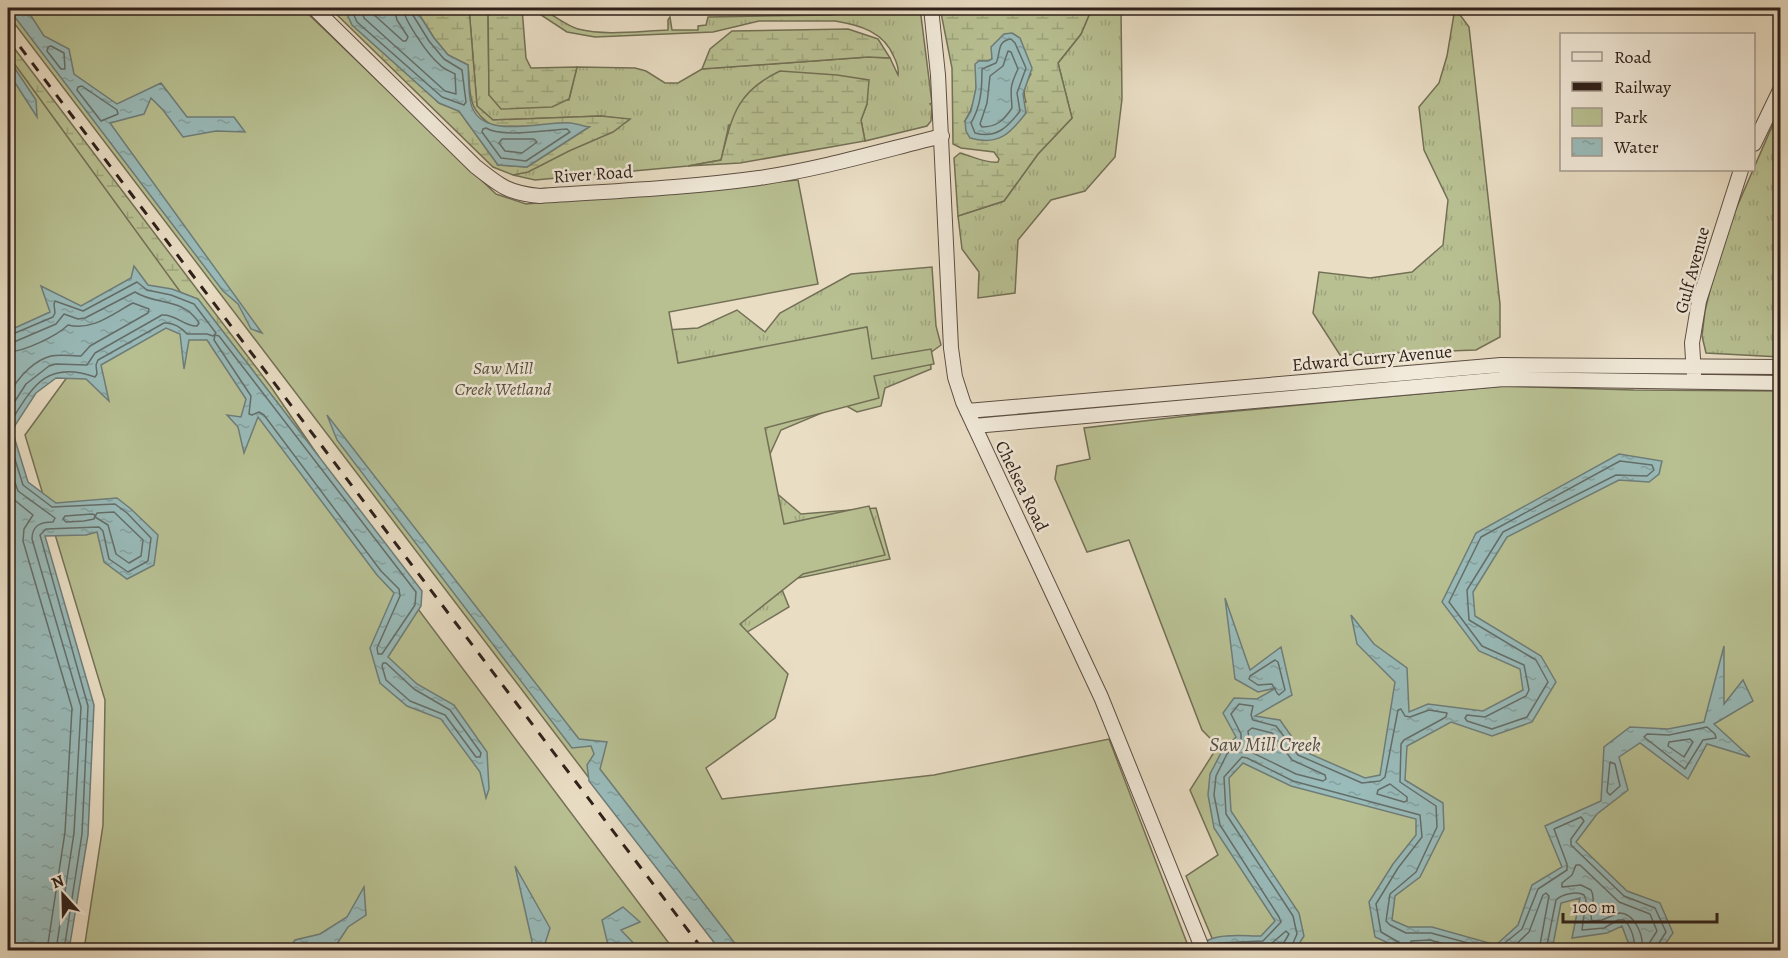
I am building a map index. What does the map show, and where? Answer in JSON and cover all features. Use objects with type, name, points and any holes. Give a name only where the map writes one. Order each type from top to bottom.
[{"type":"street","name":"River Road","points":[[314,8],[475,166],[498,184],[518,194],[540,196],[760,178],[802,171],[942,136]]},
{"type":"street","name":"Chelsea Road","points":[[931,8],[942,136],[954,377],[967,411],[1101,697],[1203,951]]},
{"type":"street","points":[[1755,142],[1780,90]]},
{"type":"street","name":"Gulf Avenue","points":[[1695,383],[1692,343],[1699,301],[1741,171]]},
{"type":"street","name":"Edward Curry Avenue","points":[[967,411],[1501,365],[1780,366]]},
{"type":"street","name":"Edward Curry Avenue","points":[[974,426],[1504,379],[1780,383]]},
{"type":"street","points":[[1156,395],[1158,410]]},
{"type":"green space","name":"Saw Mill Creek Wetland","points":[[8,8],[302,8],[496,194],[526,204],[798,180],[818,284],[669,312],[678,363],[867,327],[872,359],[931,349],[934,364],[874,376],[879,398],[765,428],[784,524],[869,506],[885,555],[803,574],[740,624],[788,674],[775,718],[706,768],[722,799],[934,775],[1109,739],[1187,943],[1168,950],[720,950],[8,15]]},
{"type":"green space","points":[[330,8],[349,8],[346,12],[439,103],[459,111],[498,165],[527,167],[589,127],[493,126],[484,120],[474,107],[470,93],[468,65],[448,55],[415,8],[469,8],[477,106],[493,120],[601,116],[630,119],[613,132],[528,172],[513,175],[493,167]]},
{"type":"green space","points":[[469,8],[488,8],[489,95],[569,100],[577,67],[635,68],[646,71],[665,83],[678,83],[702,69],[868,57],[890,58],[898,75],[898,70],[890,48],[878,36],[862,28],[835,21],[759,21],[713,32],[595,37],[567,32],[541,15],[537,8],[578,29],[611,33],[668,30],[670,17],[672,30],[698,30],[698,26],[706,25],[708,17],[831,15],[862,8],[920,8],[932,103],[930,104],[932,106],[931,121],[927,126],[865,141],[861,120],[867,104],[729,125],[721,160],[688,166],[535,180],[513,175],[536,168],[608,133],[629,120],[601,116],[493,120],[477,106]]},
{"type":"green space","points":[[488,8],[522,8],[526,58],[531,68],[577,67],[569,99],[552,107],[501,109],[489,95]]},
{"type":"green space","points":[[940,8],[1092,8],[1081,34],[1058,63],[1072,118],[1038,154],[1004,201],[958,216],[954,158],[960,153],[989,162],[998,162],[999,159],[994,152],[961,148],[953,144],[952,68]],"holes":[[[992,52],[1031,74],[1025,88],[1026,102],[965,121],[974,101],[977,79],[976,64],[979,61],[992,59]]]},
{"type":"green space","points":[[1092,8],[1121,8],[1122,99],[1115,157],[1085,191],[1051,200],[1018,240],[1015,293],[978,298],[979,272],[962,249],[958,216],[1004,201],[1038,154],[1072,118],[1058,63],[1081,34]]},
{"type":"green space","points":[[1455,8],[1469,27],[1500,304],[1500,337],[1476,350],[1340,355],[1313,313],[1319,272],[1370,278],[1412,272],[1443,245],[1448,200],[1424,150],[1419,107],[1439,83],[1447,56]]},
{"type":"green space","points":[[848,29],[878,39],[890,58],[868,57],[702,69],[710,49],[732,31]]},
{"type":"green space","points":[[8,40],[271,387],[319,457],[198,299],[172,289],[8,72]]},
{"type":"green space","points":[[8,55],[192,308],[674,950],[84,950],[103,825],[105,700],[25,435],[111,317],[8,340]]},
{"type":"green space","points":[[780,71],[869,80],[867,104],[861,120],[865,141],[740,163],[688,166],[721,160],[738,107],[754,88]]},
{"type":"green space","points":[[1780,108],[1780,357],[1706,353],[1702,336],[1705,311],[1722,241],[1753,171],[1755,171],[1755,165]]},
{"type":"green space","points":[[932,267],[936,326],[941,345],[930,353],[931,369],[885,388],[881,406],[857,412],[843,404],[781,430],[765,465],[767,485],[801,514],[876,508],[890,559],[779,582],[789,607],[744,634],[634,332],[698,328],[737,310],[765,332],[780,313],[851,274]]},
{"type":"green space","points":[[1489,370],[1620,371],[1622,374],[1169,402],[1170,399]]},
{"type":"green space","points":[[1503,386],[1780,391],[1780,950],[1217,950],[1186,876],[1218,855],[1190,790],[1218,746],[1202,730],[1129,540],[1087,552],[1055,479],[1057,466],[1090,459],[1084,428],[1204,414]]},
{"type":"green space","points":[[1146,401],[1148,404],[1061,413],[1060,411],[1061,409]]},
{"type":"water","points":[[8,8],[26,8],[44,36],[69,49],[74,74],[117,104],[161,83],[187,117],[234,117],[245,132],[216,131],[183,137],[151,98],[144,114],[110,123],[262,333],[251,329],[238,304],[223,291]]},
{"type":"water","points":[[349,8],[415,8],[448,55],[468,65],[472,107],[479,117],[489,123],[517,127],[571,123],[589,127],[527,167],[498,165],[459,111],[439,103],[352,25],[346,12]]},
{"type":"water","points":[[1012,33],[1020,38],[1032,68],[1023,94],[1026,113],[1009,132],[996,139],[970,138],[966,131],[965,121],[971,111],[976,88],[975,64],[992,59],[991,47],[1004,34]]},
{"type":"water","points":[[8,58],[36,100],[37,117],[8,72]]},
{"type":"water","points":[[134,266],[148,285],[172,289],[198,299],[422,591],[421,606],[388,657],[417,684],[454,705],[487,752],[489,789],[486,798],[480,772],[441,719],[407,706],[380,683],[370,648],[394,593],[377,575],[258,417],[244,453],[238,427],[227,415],[241,417],[246,399],[207,340],[189,340],[184,369],[180,334],[166,328],[101,365],[109,401],[86,379],[56,378],[36,393],[12,430],[28,482],[56,503],[117,498],[158,535],[154,565],[127,579],[104,562],[97,532],[86,535],[45,536],[94,705],[88,835],[69,950],[8,950],[8,331],[50,312],[41,286],[81,306],[131,278]]},
{"type":"water","points":[[327,415],[579,739],[607,742],[600,769],[740,950],[720,950],[589,781],[587,765],[594,754],[591,746],[572,748],[337,440]]},
{"type":"water","name":"Saw Mill Creek","points":[[1619,454],[1662,461],[1659,474],[1649,482],[1619,480],[1507,537],[1473,592],[1475,616],[1541,656],[1556,682],[1532,722],[1492,736],[1451,722],[1407,746],[1405,780],[1443,803],[1444,829],[1420,877],[1395,896],[1392,920],[1408,927],[1432,927],[1496,945],[1518,925],[1532,885],[1562,867],[1545,826],[1601,801],[1604,747],[1630,727],[1668,729],[1704,722],[1724,646],[1724,704],[1743,680],[1753,701],[1714,724],[1750,757],[1707,744],[1688,779],[1640,743],[1619,757],[1628,790],[1597,814],[1576,842],[1627,891],[1660,903],[1673,933],[1661,950],[1628,950],[1629,945],[1622,926],[1607,933],[1572,938],[1580,898],[1561,903],[1552,950],[1404,950],[1375,937],[1369,902],[1393,864],[1416,835],[1416,819],[1291,786],[1243,763],[1229,778],[1231,811],[1299,913],[1304,936],[1295,950],[1153,950],[1178,944],[1189,947],[1223,936],[1261,936],[1275,921],[1214,828],[1208,795],[1210,774],[1222,751],[1236,737],[1223,713],[1234,698],[1257,699],[1276,688],[1258,692],[1235,679],[1225,598],[1250,670],[1281,647],[1292,695],[1255,716],[1280,720],[1301,750],[1365,778],[1380,775],[1395,682],[1357,644],[1351,615],[1374,644],[1407,668],[1409,712],[1428,704],[1483,711],[1523,690],[1520,669],[1479,651],[1442,602],[1476,533]]},
{"type":"water","points":[[515,866],[550,928],[543,950],[534,950]]},
{"type":"water","points":[[364,887],[366,915],[348,927],[333,950],[288,950],[295,940],[320,934],[347,917]]},
{"type":"water","points":[[623,907],[640,922],[621,930],[640,950],[620,950],[608,945],[602,920]]},
{"type":"railway","points":[[8,31],[703,950]]}]
